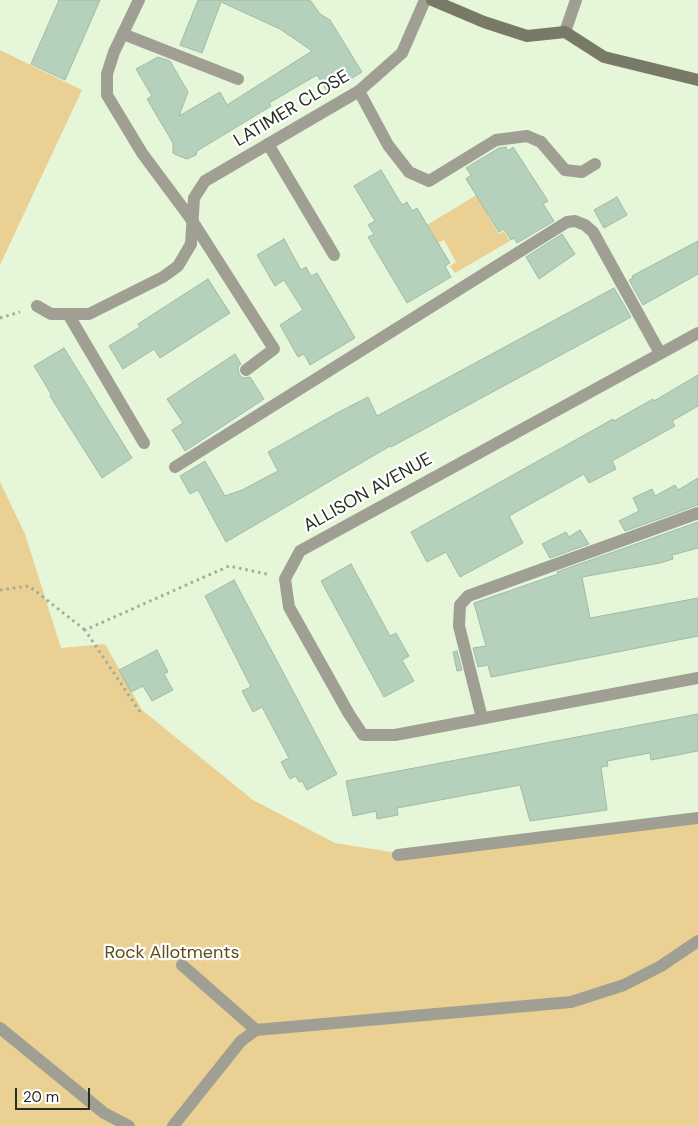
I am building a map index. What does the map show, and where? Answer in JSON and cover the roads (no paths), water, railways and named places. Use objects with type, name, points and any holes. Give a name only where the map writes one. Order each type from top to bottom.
[{"type":"street","points":[[139,0],[106,74],[107,94],[142,153],[192,219],[274,349],[246,370]]},
{"type":"street","name":"LATIMER CLOSE","points":[[37,306],[51,314],[89,314],[163,277],[178,266],[191,244],[194,198],[205,181],[360,92],[402,53],[425,0]]},
{"type":"street","points":[[432,0],[484,22],[527,36],[565,32],[604,56],[698,80]]},
{"type":"street","points":[[565,32],[576,0]]},
{"type":"street","points":[[123,34],[238,79]]},
{"type":"street","points":[[360,92],[388,145],[409,172],[429,181],[496,140],[526,136],[541,142],[565,170],[582,172],[595,164]]},
{"type":"street","points":[[268,144],[334,255]]},
{"type":"street","points":[[175,467],[567,222],[580,223],[593,232],[660,353]]},
{"type":"street","points":[[68,314],[144,443]]},
{"type":"street","name":"ALLISON AVENUE","points":[[482,718],[395,735],[363,735],[349,714],[289,607],[285,578],[300,551],[660,353],[698,334]]},
{"type":"street","points":[[698,513],[468,596],[460,606],[459,626],[482,718],[698,678]]},
{"type":"street","points":[[398,855],[698,818]]},
{"type":"street","points":[[173,1126],[241,1041],[256,1030],[571,1002],[624,985],[661,966],[698,941]]},
{"type":"street","points":[[182,965],[256,1030]]},
{"type":"street","points":[[0,1028],[104,1113],[129,1126]]},
{"type":"park label","name":"Rock Allotments","points":[[172,953]]}]
